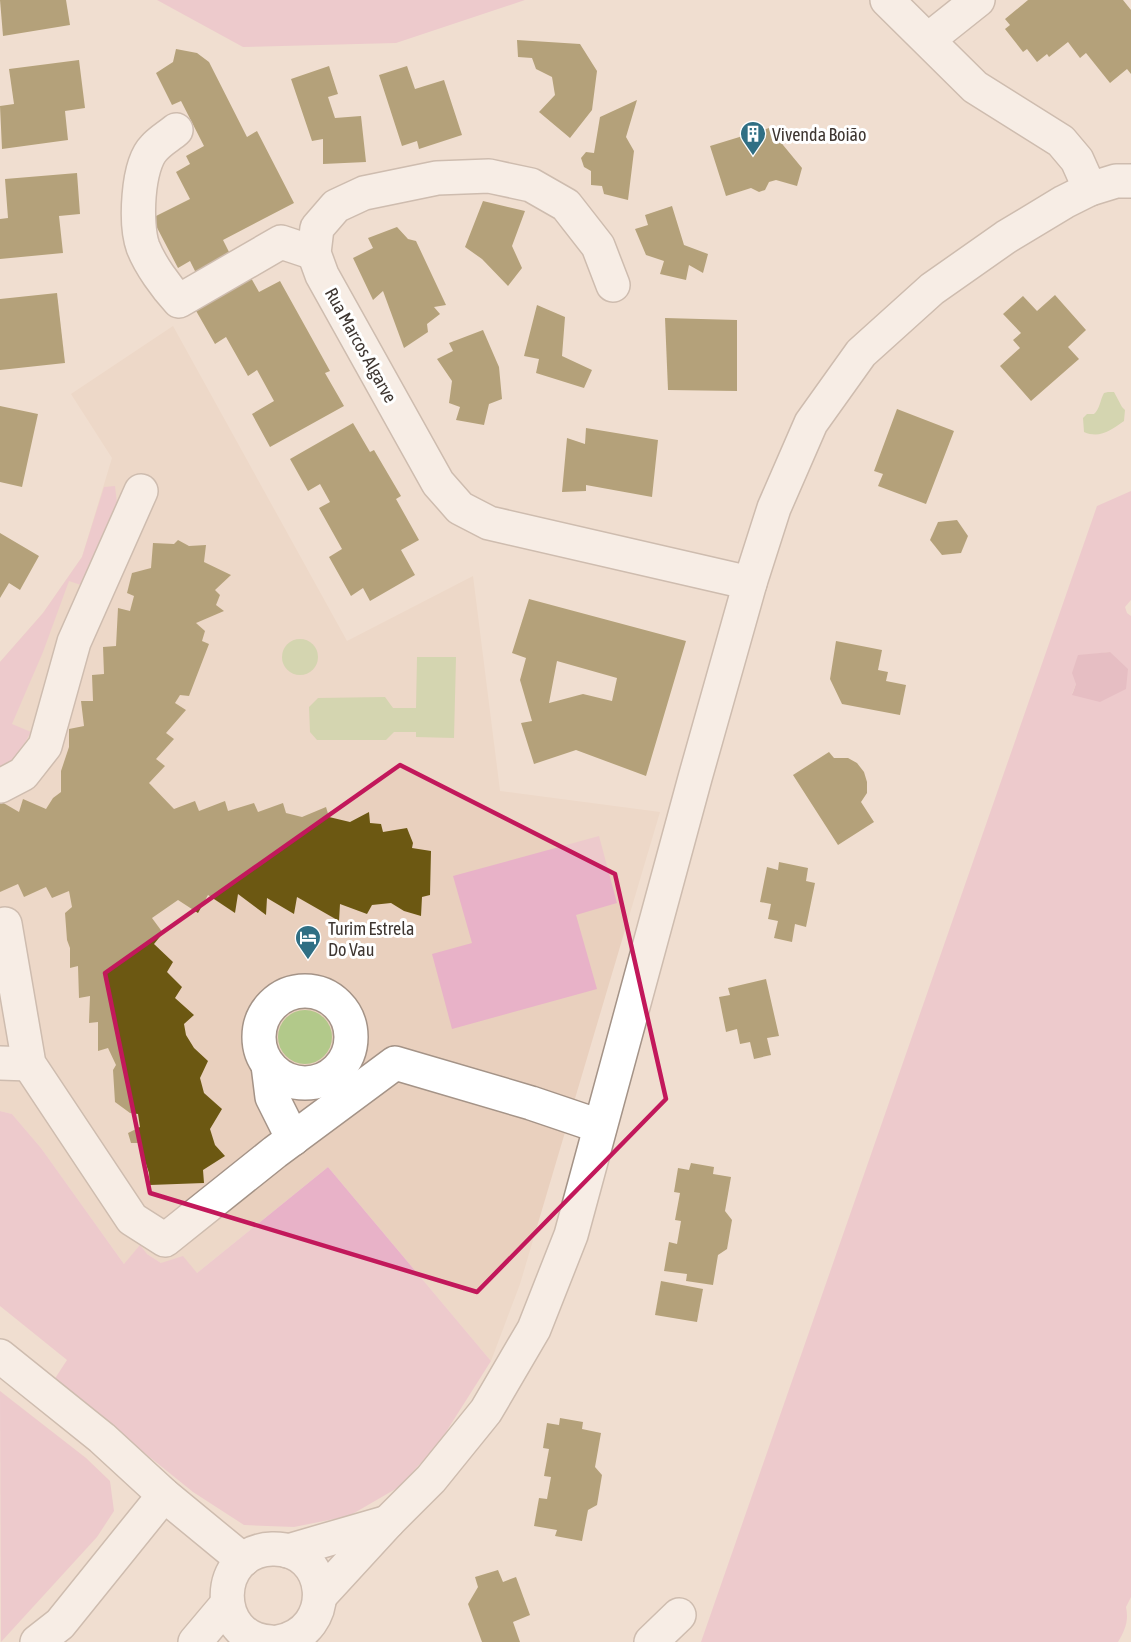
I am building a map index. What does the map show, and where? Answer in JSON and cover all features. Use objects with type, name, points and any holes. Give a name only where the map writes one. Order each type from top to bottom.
[{"type":"street","points":[[887,0],[975,87],[1061,141],[1077,160],[1090,189]]},
{"type":"street","points":[[929,39],[978,0]]},
{"type":"street","points":[[176,130],[152,149],[148,158],[140,177],[139,216],[142,246],[167,289],[179,301],[281,242],[314,253],[317,228],[336,206],[364,193],[437,178],[489,176],[531,186],[566,205],[598,246],[613,285]]},
{"type":"street","points":[[320,1596],[388,1521],[431,1479],[486,1412],[534,1329],[571,1235],[599,1126],[750,583],[774,508],[811,423],[861,353],[932,289],[1006,237],[1064,202],[1090,189],[1116,181],[1131,181]]},
{"type":"street","name":"Rua Marcos Algarve","points":[[314,253],[322,274],[438,483],[460,508],[489,523],[750,583]]},
{"type":"street","points":[[0,786],[23,774],[45,746],[74,642],[141,491]]},
{"type":"street","points":[[5,924],[14,1063],[132,1220],[165,1240],[293,1139],[336,1090],[395,1063]]},
{"type":"street","points":[[309,991],[322,994],[334,1000],[343,1010],[352,1034],[351,1048],[338,1071],[336,1090],[315,1083],[302,1084],[289,1081],[268,1065],[259,1040],[260,1027],[264,1015],[284,996],[309,991]]},
{"type":"street","points":[[351,1048],[599,1126]]},
{"type":"street","points":[[268,1065],[272,1097],[293,1139]]},
{"type":"street","points":[[0,1356],[102,1438],[164,1495],[243,1560]]},
{"type":"street","points":[[37,1642],[60,1624],[164,1495]]},
{"type":"street","points":[[288,1551],[388,1521]]},
{"type":"street","points":[[260,1550],[288,1551],[305,1561],[312,1569],[319,1586],[320,1596],[316,1615],[311,1623],[270,1640],[238,1627],[227,1604],[227,1585],[236,1567],[260,1550]]},
{"type":"street","points":[[195,1642],[227,1604]]},
{"type":"street","points":[[651,1642],[680,1615]]},
{"type":"highlighted area","points":[[400,765],[615,874],[666,1099],[477,1292],[150,1193],[105,973]]},
{"type":"shaded area","points":[[157,0],[525,0],[396,43],[243,47]]},
{"type":"shaded area","name":"Turim Estrela Do Vau","points":[[173,326],[347,641],[473,576],[500,791],[660,812],[520,1284],[491,1361],[328,1167],[197,1273],[161,1263],[147,1254],[124,1264],[41,1148],[12,1114],[0,1111],[0,662],[43,613],[82,557],[112,458],[71,394]]},
{"type":"shaded area","points":[[1114,392],[1125,410],[1124,421],[1100,434],[1084,432],[1083,418],[1087,414],[1096,412],[1104,393]]},
{"type":"shaded area","points":[[115,486],[118,512],[87,587],[69,581],[43,652],[12,724],[31,732],[15,760],[0,770],[0,662],[43,613],[82,557],[104,487]]},
{"type":"shaded area","points":[[1131,491],[1131,600],[1125,607],[1131,616],[1131,1597],[1126,1607],[1127,1621],[1118,1642],[701,1642],[1097,506]],"holes":[[[1110,652],[1072,694],[1076,684],[1078,656]]]},
{"type":"shaded area","points":[[300,639],[313,644],[318,657],[313,670],[300,675],[287,670],[282,657],[287,644]]},
{"type":"shaded area","points":[[1110,652],[1128,669],[1126,689],[1100,702],[1072,695],[1076,684],[1072,673],[1078,655]]},
{"type":"shaded area","points":[[417,657],[456,657],[454,738],[416,737],[416,732],[394,732],[386,740],[317,740],[310,732],[309,707],[318,698],[385,697],[393,708],[416,708]]},
{"type":"shaded area","points":[[599,836],[617,903],[576,915],[597,989],[452,1029],[432,954],[472,943],[453,876]]},
{"type":"shaded area","points":[[305,1010],[315,1012],[324,1018],[330,1027],[332,1037],[330,1047],[324,1056],[315,1062],[305,1064],[295,1062],[286,1056],[280,1047],[278,1037],[280,1027],[286,1018],[295,1012]]},
{"type":"shaded area","points":[[0,1111],[12,1114],[41,1148],[124,1264],[140,1245],[147,1254],[161,1263],[183,1256],[197,1273],[328,1167],[491,1361],[439,1443],[399,1487],[349,1516],[294,1527],[244,1525],[193,1492],[54,1380],[67,1360],[0,1306]]},
{"type":"shaded area","points":[[0,1391],[86,1458],[110,1481],[114,1511],[97,1537],[1,1642]]},
{"type":"building","points":[[0,0],[66,0],[70,25],[3,36]]},
{"type":"building","points":[[1028,0],[1123,0],[1131,10],[1131,74],[1127,69],[1110,83],[1086,53],[1080,58],[1068,42],[1049,57],[1047,54],[1037,62],[1027,49],[1023,52],[1005,29],[1010,25],[1005,19]]},
{"type":"building","points":[[517,40],[580,44],[597,71],[592,110],[570,138],[539,112],[555,95],[552,77],[536,69],[532,58],[518,57]]},
{"type":"building","points":[[176,49],[197,53],[209,62],[247,137],[257,131],[294,203],[223,240],[231,256],[196,273],[190,261],[178,268],[152,218],[190,199],[176,172],[190,164],[186,156],[204,146],[181,101],[172,105],[156,73],[173,62]]},
{"type":"building","points":[[79,60],[85,108],[65,111],[68,140],[2,149],[0,106],[14,104],[9,69]]},
{"type":"building","points":[[329,66],[338,94],[328,97],[335,118],[361,116],[366,162],[323,164],[323,139],[312,141],[291,79]]},
{"type":"building","points":[[407,66],[415,89],[444,80],[462,135],[419,149],[417,141],[402,146],[379,75]]},
{"type":"building","points":[[637,100],[626,137],[634,151],[628,200],[604,194],[602,186],[591,185],[591,171],[584,167],[581,158],[586,152],[594,153],[600,117]]},
{"type":"building","name":"Vivenda Boião","points":[[769,128],[802,168],[797,186],[776,180],[769,182],[765,190],[759,192],[751,188],[726,196],[710,146]]},
{"type":"building","points":[[77,173],[80,214],[59,216],[63,253],[0,259],[0,219],[8,218],[5,179]]},
{"type":"building","points":[[483,201],[525,211],[512,246],[522,268],[508,286],[482,259],[465,247]]},
{"type":"building","points":[[672,206],[684,245],[708,254],[703,273],[689,265],[686,280],[660,274],[664,261],[646,255],[635,229],[648,225],[645,215]]},
{"type":"building","points":[[397,227],[408,239],[416,241],[446,305],[434,307],[440,314],[427,324],[428,332],[404,348],[383,291],[373,300],[353,258],[373,248],[368,238]]},
{"type":"building","points":[[246,269],[259,292],[280,281],[330,371],[325,373],[344,406],[270,447],[252,414],[274,401],[257,370],[248,376],[226,337],[215,344],[195,309]]},
{"type":"building","points":[[57,293],[65,363],[0,370],[0,299]]},
{"type":"building","points":[[1055,295],[1086,330],[1068,347],[1079,359],[1031,401],[1000,366],[1020,348],[1013,340],[1021,333],[1003,314],[1023,296],[1037,311]]},
{"type":"building","points":[[537,305],[565,317],[562,356],[592,370],[584,388],[536,373],[539,359],[524,356]]},
{"type":"building","points":[[665,318],[737,320],[737,391],[668,390]]},
{"type":"building","points":[[483,330],[499,367],[502,399],[489,404],[484,425],[456,420],[460,407],[449,403],[452,381],[437,359],[453,351],[449,343]]},
{"type":"building","points":[[0,406],[38,414],[22,487],[0,482]]},
{"type":"building","points":[[897,409],[954,431],[926,504],[878,486],[883,474],[874,471]]},
{"type":"building","points":[[353,423],[370,452],[374,450],[401,496],[396,499],[419,540],[401,550],[415,575],[370,601],[363,588],[351,596],[329,557],[342,549],[319,508],[330,502],[320,484],[308,491],[290,459]]},
{"type":"building","points":[[586,428],[658,440],[652,497],[586,485],[586,491],[562,492],[567,438],[585,444]]},
{"type":"building","points":[[957,520],[968,536],[961,553],[942,555],[930,540],[938,522]]},
{"type":"building","points":[[0,533],[39,556],[20,590],[9,583],[0,598]]},
{"type":"building","points":[[178,540],[189,546],[206,545],[204,562],[231,575],[215,590],[220,595],[216,605],[224,611],[196,623],[205,631],[202,641],[209,644],[189,696],[180,695],[175,703],[186,710],[166,733],[174,739],[156,759],[165,766],[149,783],[174,809],[195,801],[199,811],[225,801],[228,811],[254,803],[258,812],[283,803],[286,813],[302,817],[326,807],[329,817],[350,822],[369,812],[370,823],[381,824],[383,832],[407,828],[413,843],[412,848],[431,851],[430,895],[422,897],[421,916],[404,911],[391,903],[372,905],[367,914],[340,904],[339,921],[297,897],[294,914],[267,898],[266,915],[238,894],[235,913],[208,895],[198,913],[178,900],[152,918],[163,933],[154,944],[173,962],[167,972],[182,987],[175,998],[194,1015],[184,1024],[186,1035],[194,1048],[208,1061],[200,1078],[204,1093],[222,1109],[210,1129],[215,1145],[225,1156],[203,1170],[204,1183],[150,1185],[149,1173],[139,1143],[131,1143],[128,1133],[140,1127],[138,1114],[130,1113],[115,1102],[113,1070],[116,1065],[108,1048],[98,1051],[98,1022],[89,1023],[90,996],[79,998],[78,966],[70,968],[70,948],[67,940],[65,913],[72,907],[69,891],[52,898],[46,887],[24,897],[18,884],[0,892],[0,801],[19,812],[23,799],[46,809],[53,798],[61,792],[61,771],[69,747],[69,729],[84,726],[81,701],[93,701],[92,675],[104,674],[103,647],[116,646],[118,608],[130,611],[134,596],[127,593],[132,573],[151,568],[153,543],[174,544]]},
{"type":"building","points":[[529,599],[686,641],[646,776],[576,750],[534,764],[521,723],[532,721],[520,680],[526,658],[512,653]],"holes":[[[557,661],[617,678],[612,701],[583,694],[549,703]]]},
{"type":"building","points":[[836,641],[882,650],[878,670],[888,672],[886,681],[906,685],[900,715],[842,704],[830,679]]},
{"type":"building","points":[[829,752],[834,758],[848,758],[857,763],[864,772],[867,793],[861,802],[874,822],[838,845],[793,775]]},
{"type":"building","points":[[779,862],[808,868],[806,881],[815,883],[806,927],[795,924],[792,942],[774,938],[778,921],[768,919],[771,904],[760,902],[767,867],[778,870]]},
{"type":"building","points":[[766,979],[779,1036],[767,1038],[771,1055],[754,1059],[750,1042],[740,1044],[737,1029],[726,1032],[719,997],[730,995],[728,988]]},
{"type":"building","points":[[691,1163],[714,1167],[713,1174],[731,1177],[725,1211],[732,1220],[727,1249],[718,1255],[713,1285],[686,1281],[687,1274],[664,1271],[669,1242],[677,1244],[681,1221],[675,1220],[680,1193],[674,1192],[678,1168],[689,1170]]},
{"type":"building","points":[[661,1281],[703,1289],[697,1322],[655,1315]]},
{"type":"building","points":[[560,1418],[583,1422],[582,1429],[601,1433],[595,1467],[602,1475],[597,1505],[588,1510],[582,1541],[555,1536],[557,1530],[534,1526],[539,1498],[547,1499],[551,1477],[544,1476],[549,1449],[543,1448],[547,1423],[559,1425]]},
{"type":"building","points":[[498,1570],[503,1582],[516,1577],[530,1615],[513,1622],[520,1642],[482,1642],[468,1604],[478,1587],[475,1577]]},
{"type":"place","name":"Vivenda Boião","points":[[753,157]]},
{"type":"place","name":"Turim Estrela Do Vau","points":[[308,961]]}]
